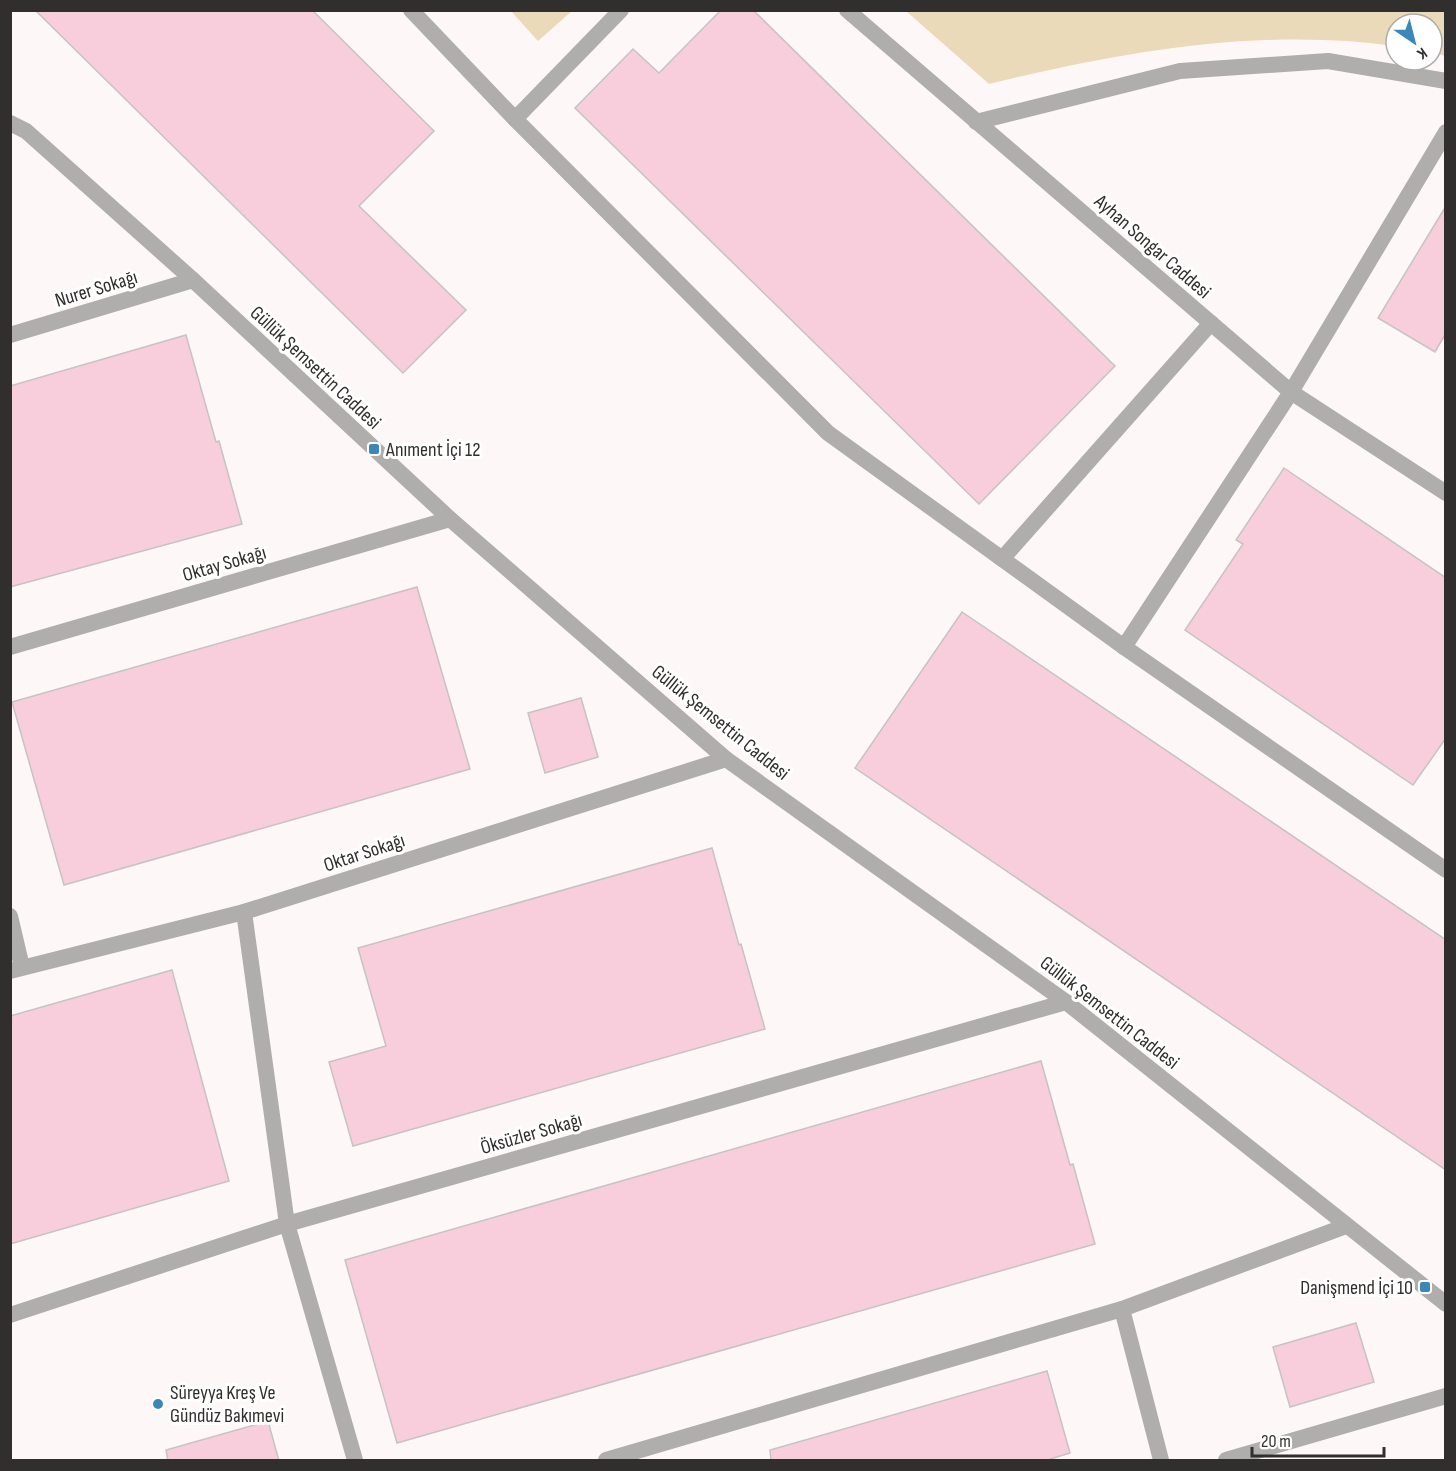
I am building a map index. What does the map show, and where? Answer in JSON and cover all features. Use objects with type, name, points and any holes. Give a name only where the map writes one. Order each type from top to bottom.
[{"type":"street","points":[[411,10],[514,119],[828,433],[1124,648],[1446,870]]},
{"type":"street","points":[[514,119],[621,10]]},
{"type":"street","name":"Ayhan Songar Caddesi","points":[[847,10],[1291,392],[1446,493]]},
{"type":"street","points":[[976,122],[1180,70],[1328,61],[1446,81]]},
{"type":"street","name":"Güllük Şemsettin Caddesi","points":[[16,130],[193,280],[450,519],[726,759],[1066,1002],[1446,1304]]},
{"type":"street","points":[[1124,648],[1291,392],[1446,132]]},
{"type":"street","name":"Nurer Sokağı","points":[[10,335],[193,280]]},
{"type":"street","points":[[1002,559],[1210,323]]},
{"type":"street","name":"Oktay Sokağı","points":[[10,646],[450,519]]},
{"type":"street","name":"Oktar Sokağı","points":[[16,969],[244,912],[726,759]]},
{"type":"street","points":[[244,912],[287,1224],[355,1461]]},
{"type":"street","points":[[10,916],[16,969]]},
{"type":"street","name":"Öksüzler Sokağı","points":[[10,1316],[287,1224],[1066,1002]]},
{"type":"street","points":[[606,1461],[1122,1309],[1347,1226]]},
{"type":"street","points":[[1122,1309],[1161,1461]]},
{"type":"street","points":[[1229,1460],[1446,1396]]},
{"type":"shaded area","points":[[511,11],[572,11],[538,41]]},
{"type":"shaded area","points":[[906,11],[1445,11],[1445,56],[1444,12],[1384,12],[1384,45],[1294,39],[1191,46],[1089,62],[989,84]]},
{"type":"building","points":[[35,10],[312,10],[434,131],[359,206],[466,310],[403,373]]},
{"type":"building","points":[[721,10],[753,10],[1115,366],[979,504],[575,108],[633,49],[659,73]]},
{"type":"building","points":[[1446,206],[1446,333],[1435,352],[1378,318]]},
{"type":"building","points":[[186,335],[242,524],[10,587],[10,386]]},
{"type":"building","points":[[1284,468],[1446,578],[1446,738],[1413,785],[1185,630],[1243,544],[1236,540]]},
{"type":"building","points":[[417,587],[470,769],[64,885],[12,702]]},
{"type":"building","points":[[962,612],[1446,940],[1446,1170],[855,768]]},
{"type":"building","points":[[581,698],[598,757],[545,773],[528,713]]},
{"type":"building","points":[[712,848],[765,1029],[353,1146],[329,1062],[386,1046],[358,948]]},
{"type":"building","points":[[172,970],[229,1181],[10,1244],[10,1016]]},
{"type":"building","points":[[1041,1061],[1095,1244],[397,1443],[345,1260]]},
{"type":"building","points":[[1356,1323],[1374,1382],[1290,1407],[1273,1347]]},
{"type":"building","points":[[1047,1371],[1070,1453],[1044,1461],[771,1461],[770,1450]]},
{"type":"building","points":[[268,1421],[279,1461],[168,1461],[166,1450]]},
{"type":"place","name":"Anıment İçi 12","points":[[374,449]]},
{"type":"place","name":"Danişmend İçi 10","points":[[1425,1287]]},
{"type":"place","name":"Süreyya Kreş Ve Gündüz Bakımevi","points":[[158,1404]]}]
